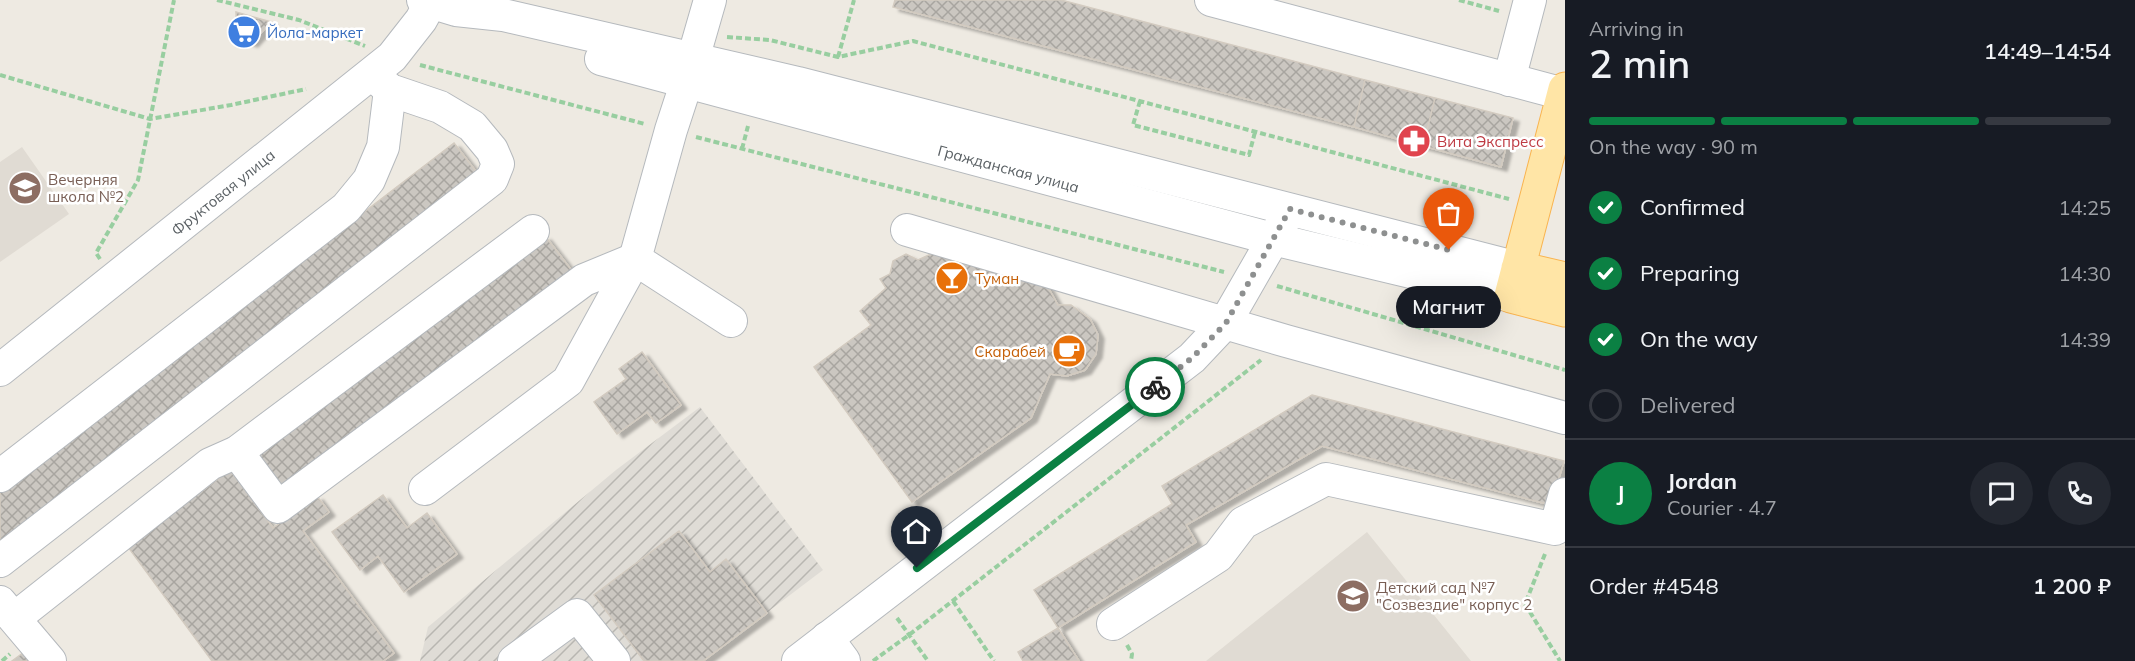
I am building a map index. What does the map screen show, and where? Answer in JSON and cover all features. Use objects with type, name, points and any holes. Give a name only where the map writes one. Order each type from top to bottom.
[{"type":"main road","points":[[1514,282],[1564,91]]},
{"type":"main road","name":"Гражданская улица","points":[[1514,282],[1565,279]]},
{"type":"main road","name":"Гражданская улица","points":[[1514,282],[1565,310]]},
{"type":"street","points":[[425,489],[568,381],[636,259],[710,0]]},
{"type":"street","points":[[1211,0],[1509,80],[1564,91]]},
{"type":"street","name":"Фруктовая улица","points":[[0,370],[116,278],[384,74],[421,20],[436,4]]},
{"type":"street","name":"Гражданская улица","points":[[436,4],[498,32],[690,70],[1290,209],[1514,282]]},
{"type":"street","points":[[1509,80],[1528,9]]},
{"type":"street","name":"Гражданская улица","points":[[690,70],[1273,239],[1514,282]]},
{"type":"street","points":[[0,476],[346,208],[369,180],[383,147],[384,74],[472,126],[492,150],[498,164],[492,179],[0,561]]},
{"type":"street","points":[[798,661],[835,650],[881,596],[1192,358],[1226,323],[1290,209]]},
{"type":"street","points":[[907,230],[1286,341],[1565,418]]},
{"type":"street","points":[[50,661],[7,610],[210,464],[237,452],[533,231]]},
{"type":"street","points":[[636,259],[731,321]]},
{"type":"street","points":[[237,452],[278,507],[584,280],[636,259]]},
{"type":"street","points":[[1113,624],[1218,556],[1243,522],[1326,479],[1555,529],[1565,494]]},
{"type":"street","points":[[514,661],[577,615],[614,661]]},
{"type":"path","points":[[116,278],[96,253],[138,180],[174,0]]},
{"type":"path","points":[[217,0],[299,20],[384,74],[671,130],[1251,279],[1565,370]]},
{"type":"path","points":[[838,57],[854,0]]},
{"type":"path","points":[[1459,0],[1528,9]]},
{"type":"path","points":[[770,40],[838,57],[913,41],[1509,199]]},
{"type":"path","points":[[0,75],[150,119],[231,105],[307,88]]},
{"type":"path","points":[[1140,101],[1133,124],[1237,152],[1249,155],[1256,132]]},
{"type":"path","points":[[742,149],[749,122]]},
{"type":"path","points":[[873,661],[1286,341]]},
{"type":"path","points":[[1555,529],[1525,604],[1560,661]]},
{"type":"path","points":[[881,596],[928,661]]},
{"type":"path","points":[[953,601],[994,661]]},
{"type":"shaded area","name":"Вечерняя школа №2","points":[[22,147],[69,214],[0,262],[0,162]]},
{"type":"shaded area","points":[[700,407],[823,570],[703,661],[420,661],[428,627],[616,470]]},
{"type":"shaded area","name":"Детский сад №7 \"Созвездие\" корпус 2","points":[[1367,532],[1471,661],[1206,661]]},
{"type":"building","points":[[895,0],[1061,0],[1365,80],[1354,127],[893,7]]},
{"type":"building","points":[[236,12],[271,22],[252,43],[237,38]]},
{"type":"building","points":[[1365,80],[1435,98],[1423,146],[1354,127]]},
{"type":"building","points":[[1435,98],[1513,118],[1501,167],[1423,146]]},
{"type":"building","points":[[454,143],[481,178],[0,548],[0,492]]},
{"type":"building","points":[[545,236],[573,272],[284,492],[257,456]]},
{"type":"building","points":[[933,253],[1046,284],[1058,305],[1071,305],[1090,319],[1098,335],[1096,354],[1085,370],[1067,376],[1050,374],[1031,418],[912,502],[814,367],[871,325],[860,311],[886,288],[880,279],[890,274],[893,261],[906,254],[918,260]]},
{"type":"building","points":[[642,352],[681,405],[656,423],[647,412],[617,434],[594,402],[626,379],[619,369]]},
{"type":"building","points":[[1312,395],[1564,461],[1551,505],[1322,446],[1186,525],[1196,542],[1058,628],[1034,590],[1172,504],[1162,486]]},
{"type":"building","points":[[230,470],[273,528],[317,496],[329,512],[303,531],[394,653],[383,661],[212,661],[128,547]]},
{"type":"building","points":[[383,495],[407,528],[427,513],[457,554],[404,592],[378,556],[360,570],[332,532]]},
{"type":"building","points":[[679,531],[710,572],[726,559],[767,613],[703,661],[644,661],[594,595]]},
{"type":"building","points":[[1058,628],[1079,661],[1023,661],[1018,652]]},
{"type":"building","points":[[31,647],[41,661],[12,661]]},
{"type":"way so far","points":[[1155,387],[1192,358],[1226,323],[1290,209],[1449,250]]},
{"type":"place","name":"Йола-маркет","points":[[244,32]]},
{"type":"place","name":"Вита Экспресс","points":[[1414,141]]},
{"type":"place","name":"Вечерняя школа №2","points":[[25,188]]},
{"type":"place","name":"Магнит","points":[[1449,250]]},
{"type":"place","name":"Туман","points":[[952,278]]},
{"type":"place","name":"Скарабей","points":[[1069,351]]},
{"type":"place","name":"Детский сад №7 \"Созвездие\" корпус 2","points":[[1353,596]]},
{"type":"route","points":[[917,568],[1155,387]]}]
